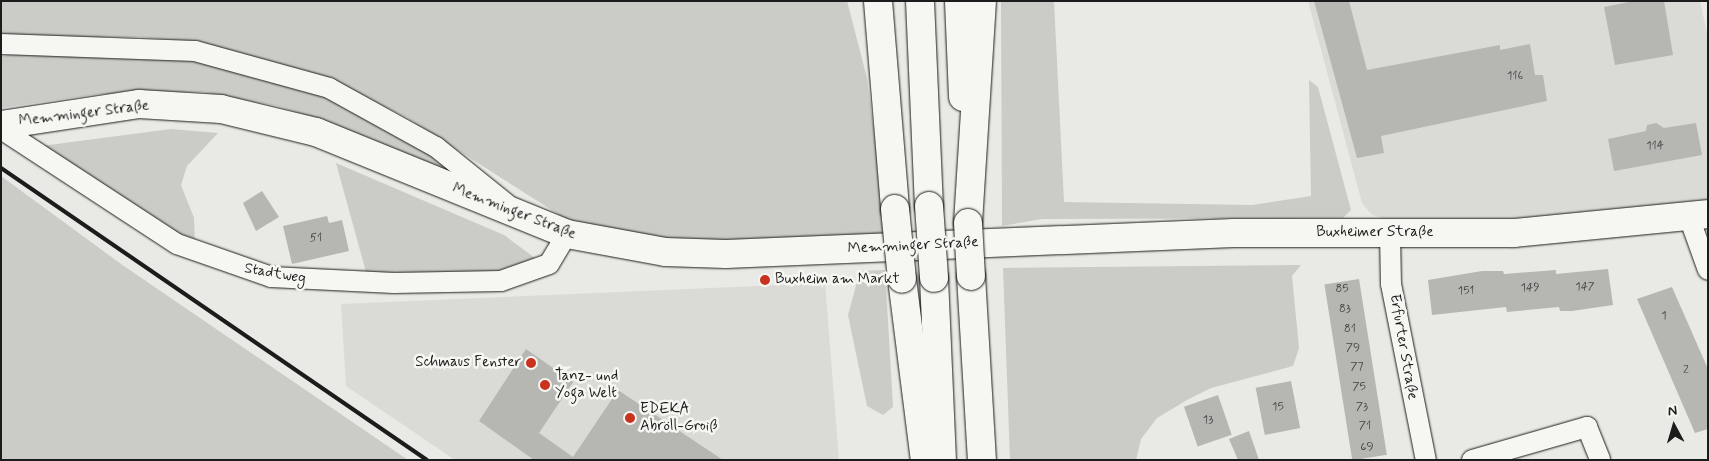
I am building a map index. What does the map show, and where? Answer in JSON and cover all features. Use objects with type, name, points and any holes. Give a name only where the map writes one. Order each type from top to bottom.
[{"type":"main road","points":[[862,1],[881,44]]},
{"type":"main road","points":[[878,1],[902,279],[925,460]]},
{"type":"main road","points":[[920,1],[942,460]]},
{"type":"main road","points":[[959,1],[968,223],[982,460]]},
{"type":"main road","points":[[968,223],[982,1]]},
{"type":"main road","name":"Memminger Straße","points":[[9,125],[139,104],[221,109],[316,132],[523,218],[567,234],[625,248],[726,254],[1041,239]]},
{"type":"main road","name":"Buxheimer Straße","points":[[1041,239],[1559,232],[1698,216]]},
{"type":"street","points":[[1,44],[194,51],[330,88],[454,159],[523,218]]},
{"type":"street","name":"Stadtweg","points":[[9,125],[177,244],[271,276],[394,283],[501,281],[549,264],[567,234]]},
{"type":"street","points":[[1698,216],[1708,270]]},
{"type":"street","name":"Erfurter Straße","points":[[1390,233],[1391,284],[1426,460]]},
{"type":"street","points":[[1472,460],[1587,427],[1600,460]]},
{"type":"shaded area","points":[[1,1],[847,1],[867,78],[887,234],[718,242],[607,233],[564,218],[406,117],[330,80],[196,42],[140,37],[1,37]]},
{"type":"shaded area","points":[[1001,1],[1054,1],[1064,202],[1252,205],[1311,196],[1309,80],[1318,87],[1351,210],[1343,218],[1042,219],[1002,226]]},
{"type":"shaded area","points":[[1308,1],[1700,1],[1708,38],[1708,201],[1542,219],[1392,222],[1371,214],[1362,203]]},
{"type":"shaded area","points":[[19,54],[179,57],[227,66],[332,99],[431,153],[480,187],[331,123],[277,106],[203,92],[99,94],[1,108],[1,56]]},
{"type":"shaded area","points":[[171,129],[218,133],[187,166],[181,185],[194,218],[195,244],[41,146]]},
{"type":"shaded area","points":[[336,163],[504,235],[539,261],[507,272],[366,272]]},
{"type":"shaded area","points":[[1,176],[121,264],[408,460],[1,460]]},
{"type":"shaded area","points":[[1301,265],[1292,276],[1299,348],[1293,366],[1211,388],[1187,400],[1157,418],[1141,439],[1136,460],[1010,460],[1003,268]]},
{"type":"shaded area","points":[[885,270],[893,407],[883,415],[867,406],[848,315],[860,271]]},
{"type":"shaded area","points":[[825,283],[839,460],[455,460],[346,386],[341,304]]},
{"type":"building","points":[[1314,1],[1349,1],[1367,70],[1500,45],[1500,50],[1530,44],[1535,75],[1543,75],[1547,101],[1381,136],[1384,153],[1357,158]]},
{"type":"building","points":[[1634,1],[1664,1],[1673,55],[1615,65],[1604,7]]},
{"type":"building","points":[[1656,123],[1664,128],[1696,123],[1702,155],[1614,171],[1608,139],[1646,131],[1647,125]]},
{"type":"building","points":[[262,191],[279,217],[256,231],[243,203]]},
{"type":"building","points":[[327,216],[329,223],[342,220],[349,251],[292,264],[283,226]]},
{"type":"building","points":[[1608,269],[1613,305],[1572,311],[1560,311],[1559,307],[1507,312],[1506,307],[1432,315],[1428,280],[1482,271],[1503,271],[1504,274],[1556,270],[1556,274]]},
{"type":"building","points":[[1359,279],[1387,455],[1352,460],[1324,284]]},
{"type":"building","points":[[1672,287],[1708,369],[1708,429],[1695,433],[1637,299]]},
{"type":"building","points":[[526,349],[573,382],[539,433],[573,457],[618,390],[723,460],[534,460],[479,421]]},
{"type":"building","points":[[1291,381],[1300,428],[1265,435],[1256,388]]},
{"type":"building","points":[[1218,395],[1232,435],[1198,446],[1184,407]]},
{"type":"building","points":[[1249,431],[1259,460],[1238,460],[1229,439]]},
{"type":"railway","points":[[1,168],[427,460]]},
{"type":"place","name":"Buxheim am Markt","points":[[765,280]]},
{"type":"place","name":"Schmaus Fenster","points":[[531,363]]},
{"type":"place","name":"Tanz- und Yoga Welt","points":[[545,385]]},
{"type":"place","name":"EDEKA Abröll-Groiß","points":[[630,418]]}]
